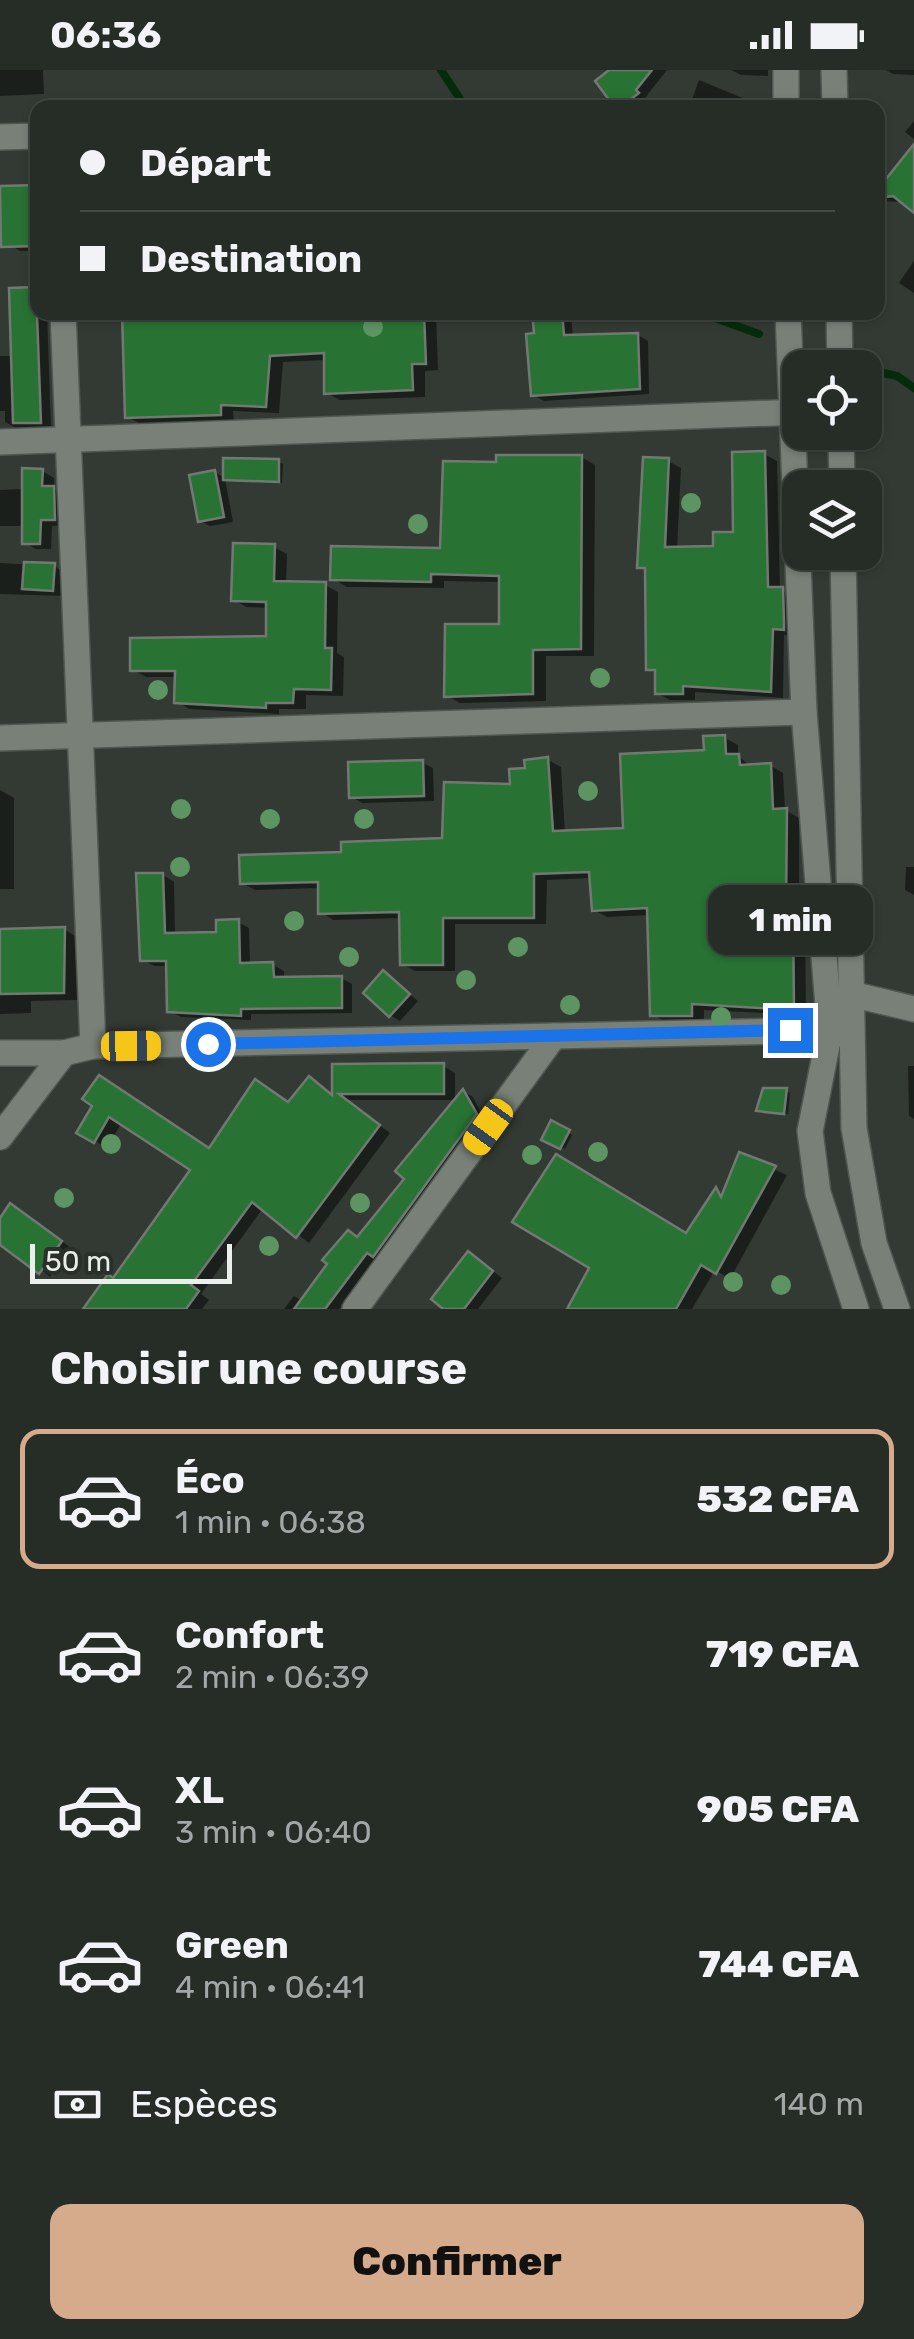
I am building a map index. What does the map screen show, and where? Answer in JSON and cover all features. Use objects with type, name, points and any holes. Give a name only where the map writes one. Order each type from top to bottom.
[{"type":"street","points":[[786,70],[786,100]]},
{"type":"street","points":[[834,70],[835,100]]},
{"type":"street","points":[[0,137],[30,136]]},
{"type":"street","points":[[62,320],[93,1046]]},
{"type":"street","points":[[789,320],[791,350]]},
{"type":"street","points":[[839,320],[840,350]]},
{"type":"street","points":[[0,442],[782,414]]},
{"type":"street","points":[[796,450],[804,712],[839,1033],[861,1190],[897,1309]]},
{"type":"street","points":[[844,570],[851,994],[810,1131],[818,1192],[856,1309]]},
{"type":"street","points":[[0,738],[804,712]]},
{"type":"street","points":[[851,994],[914,1009]]},
{"type":"street","points":[[0,1053],[64,1053],[93,1046],[839,1033]]},
{"type":"street","points":[[354,1309],[554,1036]]},
{"type":"street","points":[[0,1136],[64,1053]]},
{"type":"building","points":[[609,70],[652,70],[636,90],[639,93],[630,100],[609,100],[595,81]]},
{"type":"building","points":[[914,144],[914,213],[893,196],[885,197],[885,180]]},
{"type":"building","points":[[30,185],[30,246],[1,247],[0,186]]},
{"type":"building","points":[[30,287],[30,320],[37,320],[41,423],[13,423],[9,288]]},
{"type":"building","points":[[122,320],[424,320],[426,364],[412,364],[413,390],[324,394],[324,353],[270,356],[266,407],[221,405],[221,415],[125,418]]},
{"type":"building","points":[[533,320],[563,320],[564,335],[638,333],[640,389],[531,396],[526,334],[534,333]]},
{"type":"building","points":[[765,451],[768,587],[783,587],[784,622],[784,630],[773,629],[771,692],[683,686],[683,694],[655,694],[655,670],[646,670],[645,568],[637,568],[643,457],[669,458],[665,547],[713,546],[713,532],[733,532],[732,452]]},
{"type":"building","points":[[496,455],[582,455],[581,649],[533,650],[533,694],[444,697],[445,624],[499,624],[499,576],[431,574],[431,582],[330,580],[331,546],[440,548],[443,461],[496,462]]},
{"type":"building","points":[[223,458],[279,459],[279,482],[223,480]]},
{"type":"building","points":[[22,468],[43,469],[42,486],[54,486],[55,520],[41,520],[40,544],[22,544]]},
{"type":"building","points":[[215,470],[224,517],[198,522],[189,475]]},
{"type":"building","points":[[233,543],[275,544],[274,581],[326,582],[325,648],[332,648],[331,690],[294,689],[293,703],[266,703],[266,708],[174,703],[175,671],[130,671],[130,638],[266,636],[266,602],[231,601]]},
{"type":"building","points":[[24,562],[55,563],[53,591],[22,589]]},
{"type":"building","points":[[725,735],[726,754],[739,754],[740,765],[771,763],[773,809],[787,808],[786,910],[793,910],[794,1010],[692,1004],[692,1016],[650,1016],[647,908],[592,911],[589,872],[534,874],[534,918],[443,918],[443,965],[400,965],[399,912],[318,914],[318,882],[240,884],[239,855],[341,852],[341,842],[442,838],[444,782],[510,784],[509,769],[525,768],[524,760],[548,757],[553,831],[623,828],[620,754],[704,750],[703,736]]},
{"type":"building","points":[[423,760],[424,796],[349,798],[348,762]]},
{"type":"building","points":[[136,873],[163,873],[165,933],[216,932],[216,920],[239,919],[240,963],[273,962],[274,977],[342,976],[342,1008],[241,1009],[241,1016],[167,1012],[166,961],[140,961]]},
{"type":"building","points":[[65,927],[64,993],[0,994],[0,929]]},
{"type":"building","points":[[383,970],[410,994],[389,1017],[363,993]]},
{"type":"building","points":[[444,1063],[444,1094],[339,1094],[380,1125],[296,1238],[252,1202],[191,1285],[199,1291],[186,1309],[83,1309],[108,1274],[113,1278],[190,1170],[109,1117],[94,1143],[76,1133],[92,1106],[82,1099],[99,1075],[209,1148],[255,1079],[288,1102],[309,1076],[332,1095],[332,1064]]},
{"type":"building","points":[[763,1088],[787,1088],[784,1114],[756,1111]]},
{"type":"building","points":[[463,1089],[477,1114],[373,1257],[367,1253],[325,1309],[294,1309],[327,1264],[322,1260],[348,1230],[357,1237],[404,1179],[395,1171]]},
{"type":"building","points":[[551,1120],[570,1130],[560,1149],[541,1140]]},
{"type":"building","points":[[739,1152],[776,1166],[716,1274],[701,1265],[676,1309],[567,1309],[589,1268],[512,1222],[556,1154],[686,1233],[716,1187],[721,1197]]},
{"type":"building","points":[[10,1203],[62,1241],[39,1274],[0,1245],[0,1218]]},
{"type":"building","points":[[468,1251],[493,1271],[464,1309],[443,1309],[431,1299]]},
{"type":"waterway","points":[[441,70],[461,100]]},
{"type":"waterway","points":[[720,320],[759,334]]},
{"type":"waterway","points":[[882,373],[897,376],[914,388]]},
{"type":"route","points":[[208,1044],[790,1030]]}]
